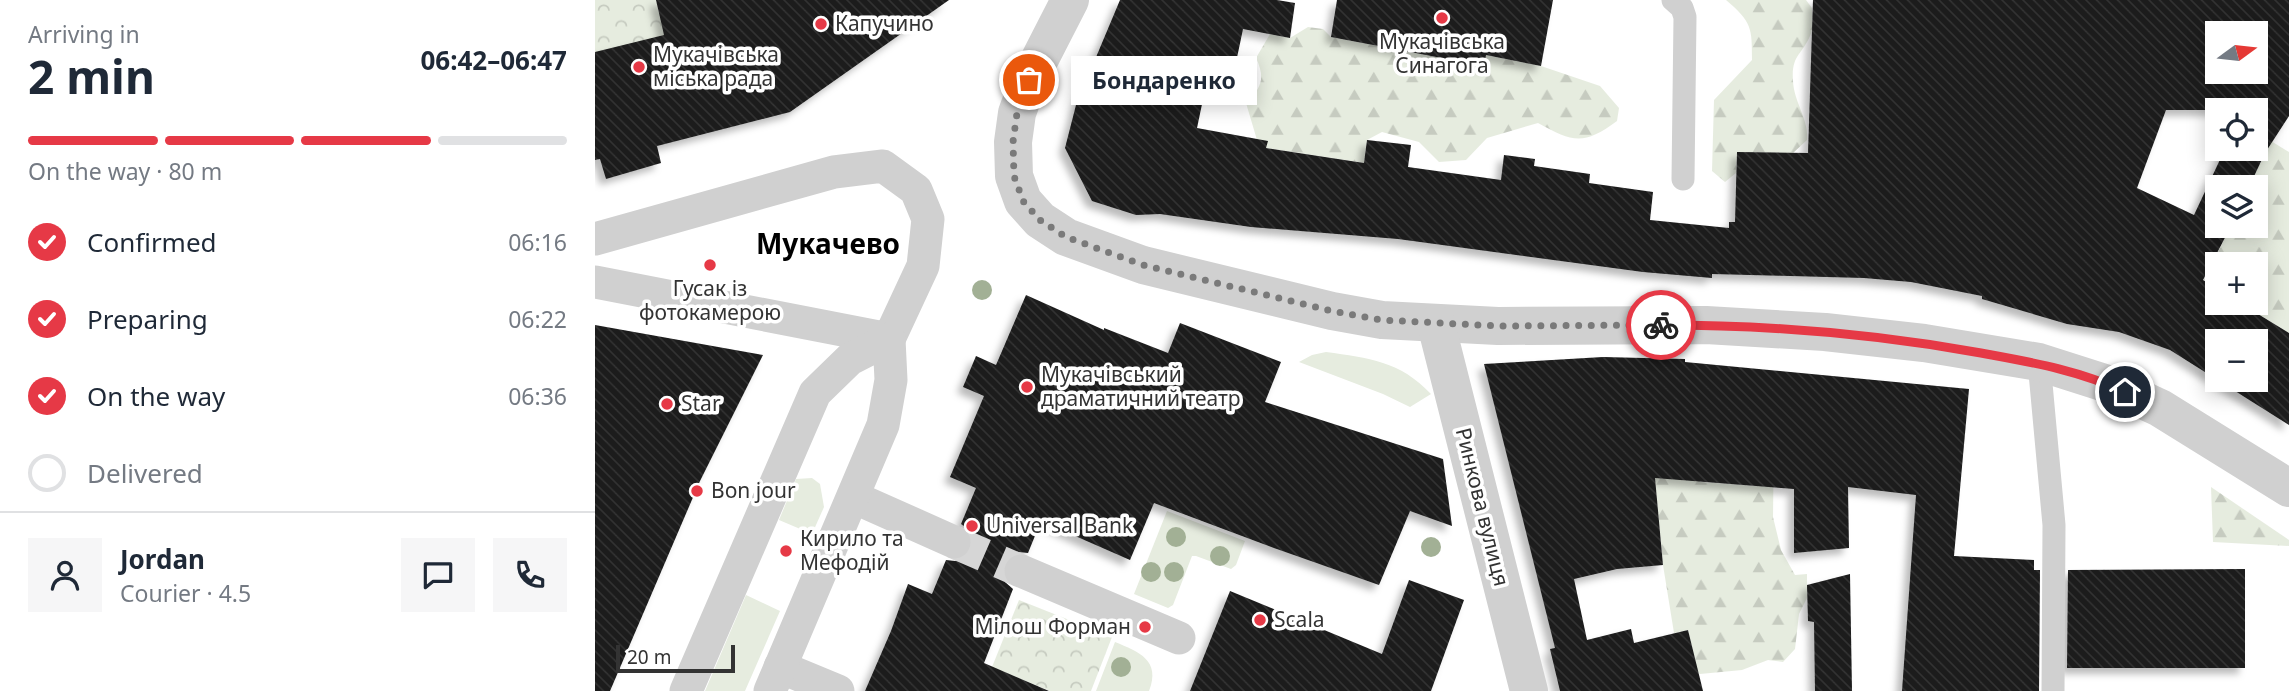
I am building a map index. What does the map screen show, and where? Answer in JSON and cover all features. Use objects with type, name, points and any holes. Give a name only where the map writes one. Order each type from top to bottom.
[{"type":"street","points":[[1070,0],[1029,80],[1017,113],[1013,142],[1014,176],[1023,201],[1040,220],[1066,237],[1143,265],[1332,311],[1382,320],[1436,324],[1706,325],[1825,332],[1924,343],[2039,362],[2108,384],[2159,408],[2289,488]]},
{"type":"street","points":[[595,239],[834,172],[883,166],[916,190],[928,219],[923,266],[889,339],[891,380],[883,425],[775,679],[838,691]]},
{"type":"street","points":[[595,282],[889,339]]},
{"type":"street","name":"Ринкова вулиця","points":[[1436,324],[1529,691]]},
{"type":"street","points":[[686,691],[815,393],[850,359],[889,339]]},
{"type":"street","points":[[853,497],[954,541]]},
{"type":"street","points":[[1021,571],[1179,638]]},
{"type":"lane","points":[[1676,1],[1685,17],[1683,179]]},
{"type":"lane","points":[[2039,362],[2054,526],[2053,691]]},
{"type":"green space","points":[[595,0],[656,0],[673,69],[595,52]]},
{"type":"green space","points":[[1726,0],[1806,0],[1812,8],[1813,22],[1810,36],[1795,60],[1793,72],[1794,89],[1806,125],[1807,140],[1793,153],[1737,152],[1736,173],[1725,182],[1712,171],[1714,100],[1752,60],[1749,26]]},
{"type":"green space","points":[[1308,27],[1323,29],[1331,37],[1483,66],[1486,55],[1541,66],[1600,86],[1619,108],[1617,121],[1595,135],[1578,139],[1538,123],[1487,138],[1466,160],[1439,162],[1419,142],[1382,132],[1367,140],[1364,163],[1266,148],[1257,140],[1246,103],[1260,83],[1261,72],[1256,58],[1270,34],[1290,38]]},
{"type":"green space","points":[[2271,141],[2289,152],[2289,333],[2260,315],[2268,315],[2268,252],[2218,252],[2225,238],[2268,238],[2268,175],[2255,175],[2261,161],[2268,161]]},
{"type":"green space","points":[[1326,352],[1383,363],[1408,374],[1431,394],[1410,407],[1299,362]]},
{"type":"green space","points":[[1760,432],[1774,433],[1773,517],[1781,550],[1795,575],[1807,574],[1807,598],[1799,614],[1795,649],[1783,662],[1768,660],[1742,670],[1700,674],[1694,669],[1695,659],[1688,630],[1674,633],[1663,565],[1653,460],[1701,482],[1756,486]]},
{"type":"green space","points":[[812,478],[820,484],[824,507],[812,534],[779,520],[796,479]]},
{"type":"green space","points":[[2211,487],[2289,540],[2289,546],[2213,542]]},
{"type":"green space","points":[[1167,511],[1245,541],[1236,565],[1231,569],[1192,556],[1173,605],[1168,608],[1134,594]]},
{"type":"green space","points":[[746,595],[780,611],[745,691],[705,691]]},
{"type":"green space","points":[[1019,600],[1112,637],[1091,691],[1050,691],[992,667]]},
{"type":"green space","points":[[1115,642],[1139,654],[1150,665],[1152,680],[1149,691],[1096,691]]},
{"type":"building","points":[[656,0],[949,0],[790,112],[657,146],[661,163],[606,179],[600,159],[595,160],[595,52],[664,35]]},
{"type":"building","points":[[1120,0],[1277,0],[1295,3],[1290,38],[1243,29],[1234,72],[1210,66],[1197,128],[1268,141],[1266,148],[1364,163],[1367,140],[1411,145],[1408,167],[1501,180],[1504,155],[1535,159],[1534,166],[1590,174],[1589,183],[1653,192],[1650,220],[1729,228],[1729,222],[1735,222],[1737,152],[1808,153],[1813,0],[2289,0],[2289,116],[2268,148],[2268,98],[2205,98],[2205,110],[2166,110],[2137,188],[2194,215],[2205,192],[2205,238],[2225,238],[2218,252],[2205,252],[2205,315],[2260,315],[2289,333],[2289,425],[2237,392],[2268,392],[2268,329],[2205,329],[2205,372],[2170,350],[2119,332],[2067,324],[1982,299],[1982,296],[1911,282],[1864,278],[1712,274],[1712,278],[1643,272],[1398,239],[1251,227],[1160,214],[1136,215],[1092,201],[1065,148],[1076,105]]},
{"type":"building","name":"Мукачівська Синагога","points":[[1337,0],[1553,0],[1541,66],[1486,55],[1484,66],[1331,37]]},
{"type":"building","points":[[2219,161],[2261,161],[2255,175],[2213,175]]},
{"type":"building","points":[[1026,295],[1104,330],[1168,353],[1180,323],[1281,362],[1265,402],[1443,459],[1452,526],[1410,511],[1379,585],[1154,503],[1130,560],[1041,521],[1028,553],[1010,555],[1003,564],[1005,582],[1013,589],[984,663],[1049,691],[865,691],[908,584],[932,594],[946,560],[965,558],[972,549],[970,531],[961,524],[976,488],[950,477],[984,396],[963,387],[976,356],[996,365]]},
{"type":"building","points":[[595,325],[763,355],[700,481],[610,691],[595,691]]},
{"type":"building","points":[[1603,357],[1685,359],[1685,362],[1969,389],[1954,556],[2034,560],[2034,570],[2040,570],[2039,691],[1902,691],[1916,495],[1848,487],[1849,548],[1794,553],[1794,489],[1655,478],[1663,565],[1617,569],[1574,579],[1587,640],[1631,629],[1634,643],[1688,630],[1703,691],[1560,691],[1550,649],[1555,648],[1484,364]]},
{"type":"building","points":[[2245,569],[2245,668],[2067,668],[2068,570]]},
{"type":"building","points":[[1850,574],[1852,691],[1815,691],[1814,622],[1808,621],[1807,585]]},
{"type":"building","name":"Scala","points":[[1409,580],[1464,600],[1431,691],[1190,691],[1230,591],[1382,654]]},
{"type":"tunnel","points":[[954,542],[1021,571]]},
{"type":"way so far","points":[[1029,80],[1017,113],[1013,142],[1014,176],[1023,201],[1040,220],[1066,237],[1143,265],[1332,311],[1382,320],[1498,326],[1661,325]]},
{"type":"place","name":"Мукачівська Синагога","points":[[1442,18]]},
{"type":"place","name":"Капучино","points":[[821,24]]},
{"type":"place","name":"Мукачівська міська рада","points":[[639,67]]},
{"type":"place","name":"Бондаренко","points":[[1029,80]]},
{"type":"place","name":"Гусак із фотокамерою","points":[[710,265]]},
{"type":"place","name":"Мукачівський драматичний театр","points":[[1027,387]]},
{"type":"place","name":"Star","points":[[667,404]]},
{"type":"place","name":"Bon jour","points":[[697,491]]},
{"type":"place","name":"Universal Bank","points":[[972,526]]},
{"type":"place","name":"Кирило та Мефодій","points":[[786,551]]},
{"type":"place","name":"Scala","points":[[1260,620]]},
{"type":"place","name":"Мілош Форман","points":[[1145,627]]},
{"type":"district","name":"Мукачево","points":[[828,244]]},
{"type":"route","points":[[1661,325],[1825,332],[1924,343],[2039,362],[2125,392]]}]
